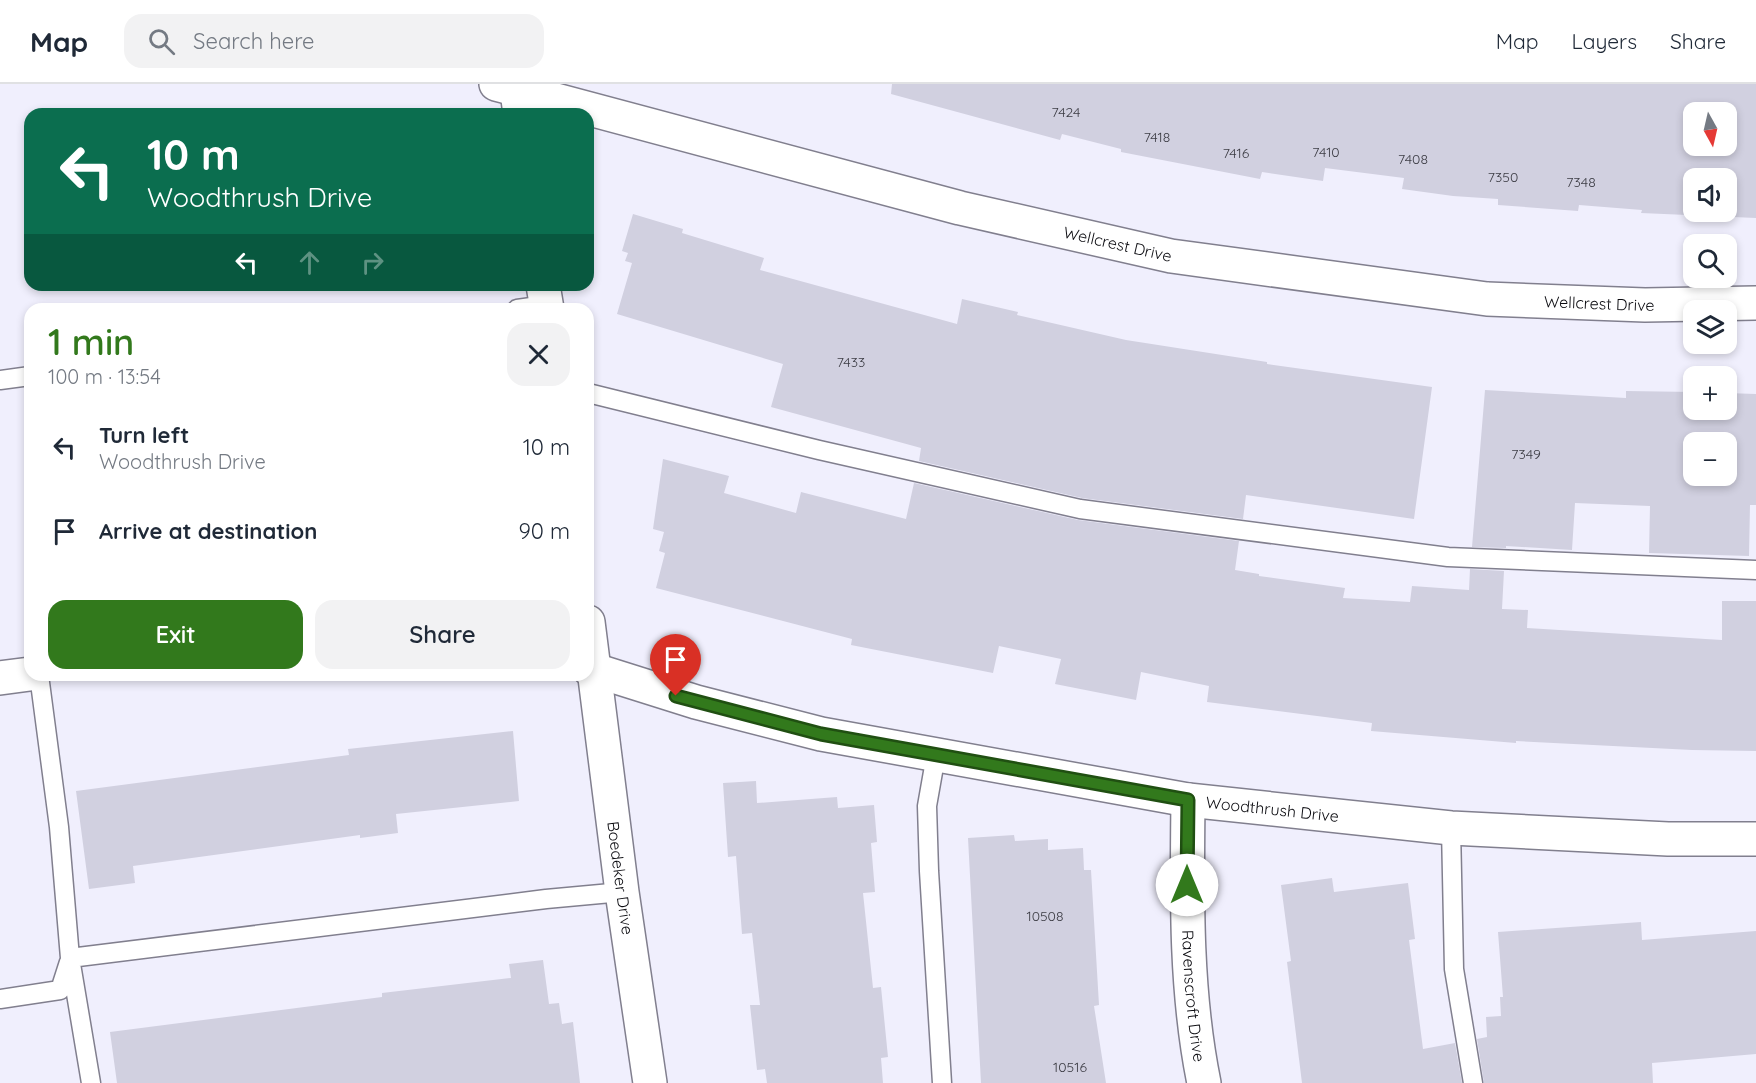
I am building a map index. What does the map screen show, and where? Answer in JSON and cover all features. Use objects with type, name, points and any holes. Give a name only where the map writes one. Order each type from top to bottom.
[{"type":"street","name":"Wellcrest Drive","points":[[512,93],[570,108]]},
{"type":"street","name":"Wellcrest Drive","points":[[594,114],[960,208],[1171,256],[1487,299],[1645,305],[1756,303]]},
{"type":"street","name":"Woodthrush Drive","points":[[594,671],[696,702],[821,734],[1188,800],[1451,828],[1668,839],[1756,839]]},
{"type":"street","points":[[0,678],[24,675]]},
{"type":"street","name":"Boedeker Drive","points":[[593,681],[650,1083]]},
{"type":"street","name":"Ravenscroft Drive","points":[[1188,800],[1187,927],[1196,1043],[1204,1083]]},
{"type":"lane","points":[[0,380],[24,377]]},
{"type":"lane","points":[[594,394],[819,450],[1080,509],[1448,557],[1756,570]]},
{"type":"lane","points":[[40,681],[59,827],[70,958],[91,1083]]},
{"type":"lane","points":[[936,755],[927,806],[942,1083]]},
{"type":"lane","points":[[1451,828],[1454,969],[1473,1083]]},
{"type":"lane","points":[[70,958],[534,900],[622,892]]},
{"type":"lane","points":[[0,999],[60,990],[70,958]]},
{"type":"building","points":[[892,84],[1756,84],[1756,218],[1737,217],[1737,168],[1683,168],[1683,215],[1641,213],[1642,210],[1579,205],[1578,211],[1498,205],[1498,199],[1402,189],[1404,178],[1325,168],[1323,181],[1262,172],[1260,179],[1121,152],[1121,149],[1062,134],[1060,140],[891,94]]},
{"type":"building","points":[[633,214],[683,229],[682,233],[764,258],[760,270],[957,324],[962,299],[1018,312],[1017,315],[1126,340],[1267,362],[1267,364],[1432,387],[1414,519],[1246,495],[1243,519],[1082,498],[919,461],[921,448],[771,407],[783,364],[617,314],[632,263],[625,261],[628,253],[622,251]]},
{"type":"building","points":[[1485,390],[1626,398],[1626,391],[1683,392],[1683,420],[1737,420],[1737,393],[1756,394],[1756,505],[1750,505],[1749,556],[1649,553],[1650,506],[1575,503],[1572,550],[1506,546],[1506,548],[1472,547]]},
{"type":"building","points":[[663,459],[729,476],[724,493],[796,513],[801,492],[906,519],[914,483],[1078,520],[1239,541],[1235,570],[1259,574],[1259,576],[1345,588],[1343,598],[1410,602],[1412,586],[1469,590],[1470,569],[1504,571],[1502,609],[1528,610],[1527,628],[1722,640],[1722,601],[1756,601],[1756,751],[1516,741],[1516,743],[1371,731],[1372,723],[1207,702],[1209,686],[1141,672],[1136,700],[1055,684],[1061,659],[999,646],[993,673],[851,645],[852,639],[656,588],[665,553],[659,551],[664,532],[653,529]]},
{"type":"building","points":[[513,731],[519,801],[396,814],[398,833],[360,838],[360,835],[133,866],[135,883],[89,889],[76,791],[349,755],[348,749]]},
{"type":"building","points":[[756,781],[757,803],[837,797],[838,808],[874,805],[877,842],[871,843],[875,892],[863,893],[873,988],[881,987],[888,1057],[881,1058],[883,1083],[767,1083],[765,1069],[757,1070],[750,1005],[760,1005],[752,933],[742,934],[736,856],[728,857],[723,783]]},
{"type":"building","points":[[1014,835],[1015,841],[1048,839],[1048,850],[1083,848],[1084,870],[1091,870],[1099,1005],[1094,1006],[1106,1083],[981,1083],[968,838]]},
{"type":"building","points":[[1332,878],[1334,892],[1408,883],[1415,939],[1409,940],[1423,1049],[1455,1043],[1462,1083],[1302,1083],[1287,962],[1291,961],[1281,885]]},
{"type":"building","points":[[1641,922],[1642,940],[1756,931],[1756,1054],[1652,1063],[1653,1083],[1484,1083],[1477,1039],[1487,1037],[1486,1017],[1501,1016],[1500,997],[1503,997],[1498,932]]},
{"type":"building","points":[[543,960],[549,1004],[559,1003],[562,1024],[573,1022],[580,1083],[117,1083],[110,1032],[382,997],[382,993],[511,978],[509,964]]},
{"type":"route","points":[[676,696],[821,734],[1188,800],[1187,885]]}]
